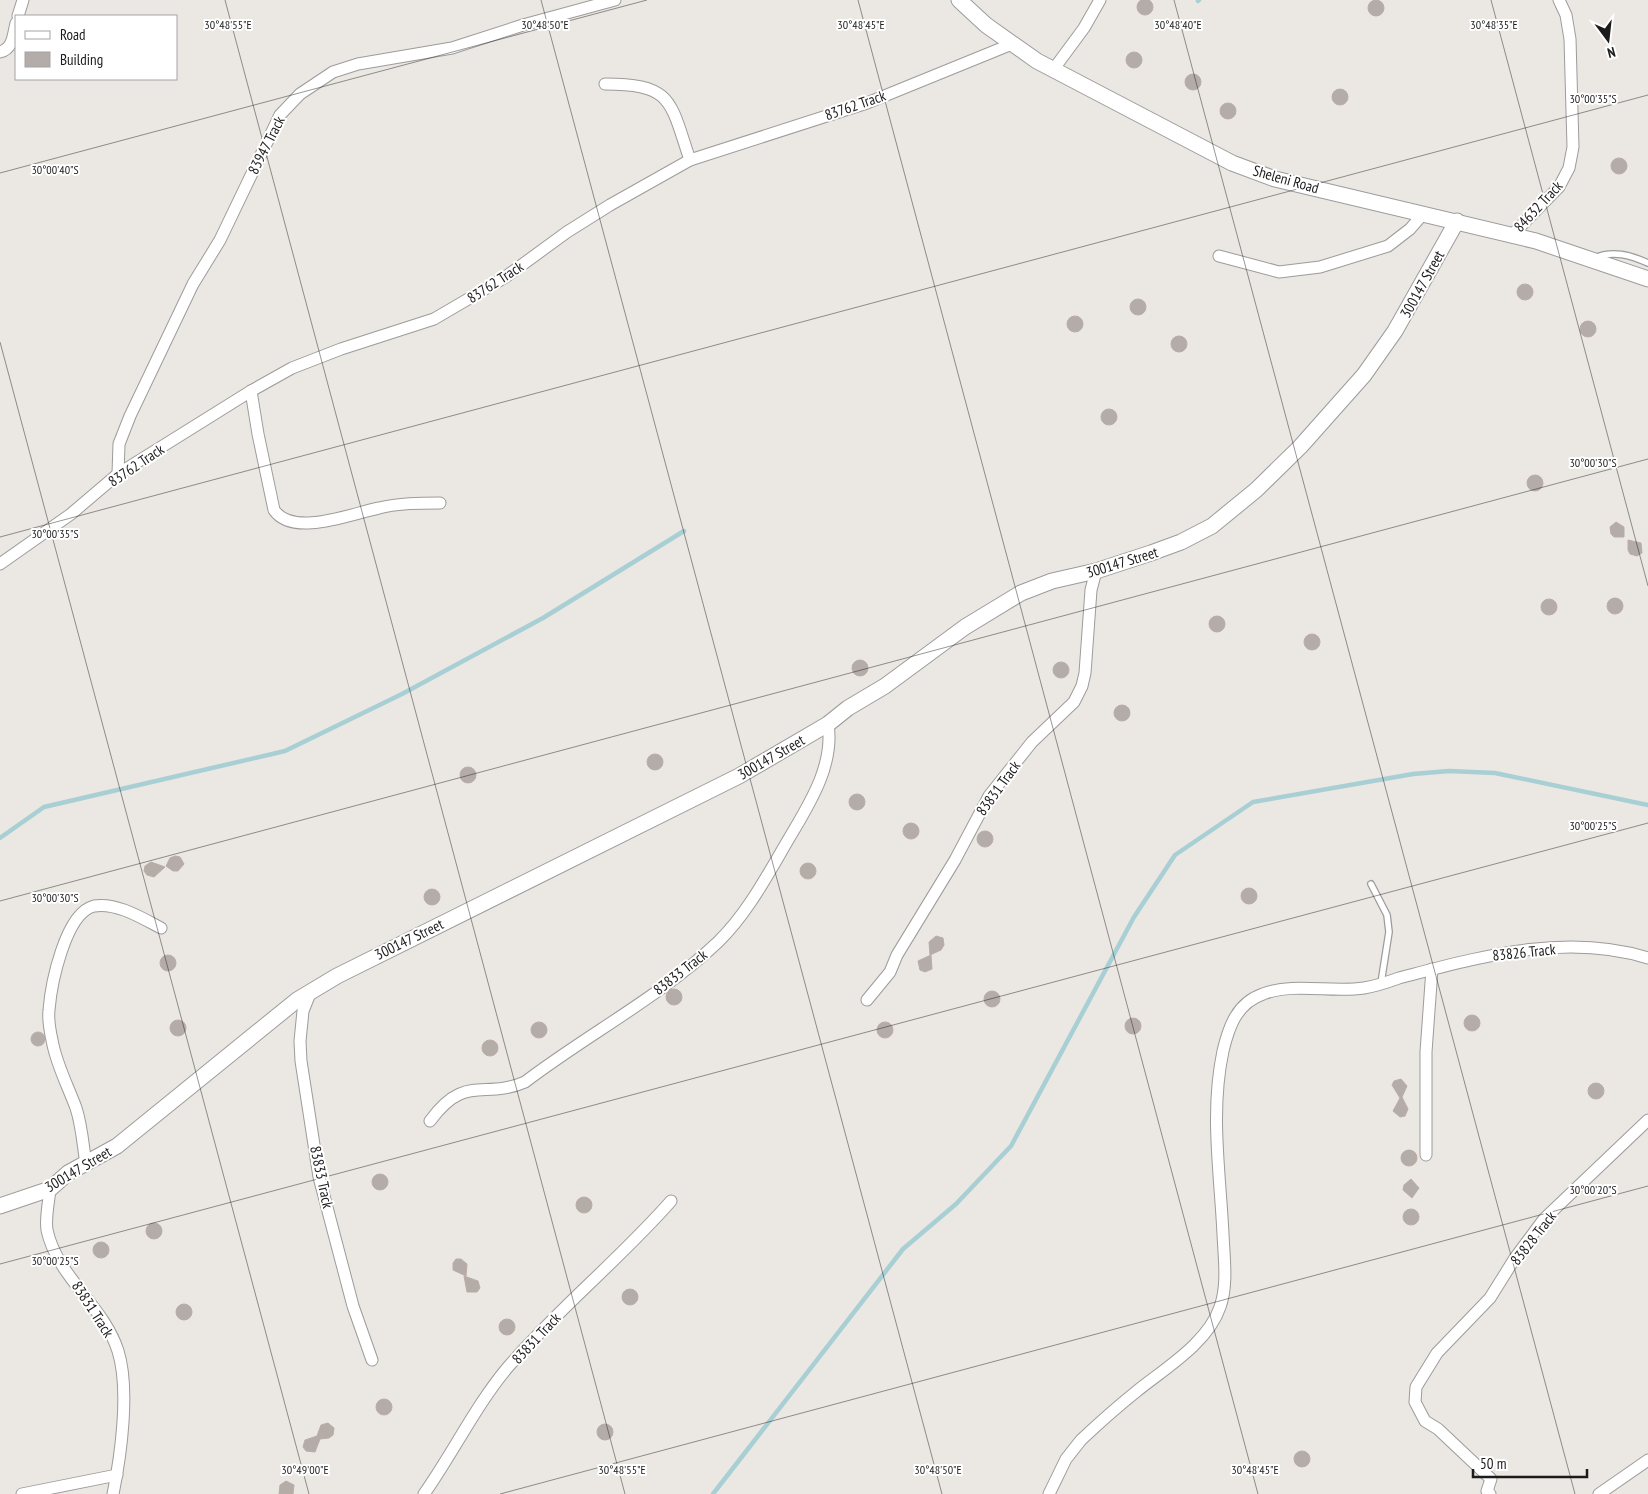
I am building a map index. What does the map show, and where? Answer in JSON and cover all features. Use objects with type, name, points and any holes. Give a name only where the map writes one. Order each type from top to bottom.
[{"type":"street","points":[[18,15],[23,0]]},
{"type":"street","name":"83947 Track","points":[[118,474],[119,444],[130,416],[193,284],[220,240],[280,115],[300,94],[333,72],[358,64],[452,48],[523,25],[615,0]]},
{"type":"street","name":"Sheleni Road","points":[[959,0],[986,25],[1053,70],[1232,163],[1275,178],[1457,220],[1512,235],[1592,259],[1648,279]]},
{"type":"street","points":[[1053,70],[1080,34],[1100,0]]},
{"type":"street","name":"84632 Track","points":[[1512,235],[1559,187],[1567,173],[1572,156],[1570,39],[1566,15],[1559,0]]},
{"type":"street","points":[[0,52],[7,50],[11,45],[15,28]]},
{"type":"street","name":"83762 Track","points":[[0,564],[71,514],[118,474],[251,391],[292,368],[341,349],[434,319],[504,278],[567,232],[610,205],[690,160],[866,103],[1012,44]]},
{"type":"street","points":[[605,84],[637,86],[661,93],[668,100],[690,160]]},
{"type":"street","points":[[1219,256],[1279,272],[1320,267],[1388,246],[1404,235],[1424,213]]},
{"type":"street","name":"300147 Street","points":[[0,1206],[50,1189],[68,1172],[117,1146],[297,1000],[311,991],[382,953],[739,776],[828,724],[848,708],[885,686],[965,627],[1021,593],[1052,581],[1096,571],[1180,542],[1212,526],[1256,490],[1334,411],[1395,331],[1457,220]]},
{"type":"street","points":[[251,391],[274,510],[282,519],[304,523],[333,520],[380,508],[411,503],[440,502]]},
{"type":"street","name":"83831 Track","points":[[867,1000],[890,972],[897,955],[956,860],[989,796],[1032,742],[1074,702],[1082,686],[1085,673],[1091,590],[1096,571]]},
{"type":"street","name":"83833 Track","points":[[430,1120],[446,1100],[453,1096],[476,1089],[505,1089],[525,1082],[633,1008],[718,942],[747,908],[812,800],[831,742],[828,724]]},
{"type":"street","points":[[86,1164],[76,1109],[65,1083],[52,1041],[49,1011],[60,956],[77,917],[92,907],[101,906],[136,914],[161,928]]},
{"type":"street","name":"83826 Track","points":[[1049,1494],[1066,1460],[1081,1440],[1197,1342],[1220,1308],[1225,1284],[1224,1244],[1215,1115],[1218,1076],[1232,1019],[1242,1006],[1252,998],[1271,992],[1364,988],[1491,955],[1543,948],[1614,950],[1648,958]]},
{"type":"street","points":[[1426,1155],[1426,1052],[1432,969]]},
{"type":"street","name":"83833 Track","points":[[311,991],[303,1012],[300,1041],[301,1062],[320,1177],[353,1306],[372,1360]]},
{"type":"street","name":"83828 Track","points":[[1490,1494],[1487,1491],[1491,1479],[1438,1429],[1425,1421],[1418,1411],[1415,1395],[1421,1378],[1437,1353],[1490,1298],[1515,1258],[1544,1220],[1648,1120]]},
{"type":"street","name":"83831 Track","points":[[50,1189],[47,1229],[53,1247],[87,1301],[106,1326],[118,1351],[123,1385],[122,1434],[113,1494]]},
{"type":"street","name":"83831 Track","points":[[424,1494],[507,1369],[545,1326],[592,1279],[636,1240],[671,1201]]},
{"type":"street","points":[[1599,1494],[1648,1460]]},
{"type":"street","points":[[22,1494],[117,1475]]},
{"type":"lane","points":[[1592,259],[1604,254],[1614,254],[1637,258],[1648,263]]},
{"type":"lane","points":[[1371,884],[1387,915],[1389,932],[1381,983]]},
{"type":"building","points":[[1145,-1],[1153,7],[1145,15],[1137,7]]},
{"type":"building","points":[[1376,0],[1384,8],[1376,16],[1368,8]]},
{"type":"building","points":[[1134,52],[1142,60],[1134,68],[1126,60]]},
{"type":"building","points":[[1193,74],[1201,82],[1193,90],[1185,82]]},
{"type":"building","points":[[1340,89],[1348,97],[1340,105],[1332,97]]},
{"type":"building","points":[[1228,103],[1236,111],[1228,119],[1220,111]]},
{"type":"building","points":[[1619,158],[1627,166],[1619,174],[1611,166]]},
{"type":"building","points":[[1525,284],[1533,292],[1525,300],[1517,292]]},
{"type":"building","points":[[1138,299],[1146,307],[1138,315],[1130,307]]},
{"type":"building","points":[[1075,316],[1083,324],[1075,332],[1067,324]]},
{"type":"building","points":[[1588,321],[1596,329],[1588,337],[1580,329]]},
{"type":"building","points":[[1179,336],[1187,344],[1179,352],[1171,344]]},
{"type":"building","points":[[1109,409],[1117,417],[1109,425],[1101,417]]},
{"type":"building","points":[[1535,475],[1543,483],[1535,491],[1527,483]]},
{"type":"building","points":[[1616,522],[1624,527],[1624,537],[1614,537],[1611,534],[1610,527]]},
{"type":"building","points":[[1628,540],[1641,543],[1642,553],[1637,556],[1630,554]]},
{"type":"building","points":[[1615,598],[1623,606],[1615,614],[1607,606]]},
{"type":"building","points":[[1549,599],[1557,607],[1549,615],[1541,607]]},
{"type":"building","points":[[1217,616],[1225,624],[1217,632],[1209,624]]},
{"type":"building","points":[[1312,634],[1320,642],[1312,650],[1304,642]]},
{"type":"building","points":[[860,660],[868,668],[860,676],[852,668]]},
{"type":"building","points":[[1061,662],[1069,670],[1061,678],[1053,670]]},
{"type":"building","points":[[1122,705],[1130,713],[1122,721],[1114,713]]},
{"type":"building","points":[[655,754],[663,762],[655,770],[647,762]]},
{"type":"building","points":[[468,767],[476,775],[468,783],[460,775]]},
{"type":"building","points":[[857,794],[865,802],[857,810],[849,802]]},
{"type":"building","points":[[911,823],[919,831],[911,839],[903,831]]},
{"type":"building","points":[[985,831],[993,839],[985,847],[977,839]]},
{"type":"building","points":[[180,857],[184,864],[178,871],[173,871],[166,866],[170,858]]},
{"type":"building","points":[[151,862],[165,867],[154,877],[147,875],[144,871],[145,866]]},
{"type":"building","points":[[808,863],[816,871],[808,879],[800,871]]},
{"type":"building","points":[[1249,888],[1257,896],[1249,904],[1241,896]]},
{"type":"building","points":[[432,889],[440,897],[432,905],[424,897]]},
{"type":"building","points":[[936,936],[943,938],[944,945],[941,950],[930,955],[929,942]]},
{"type":"building","points":[[168,955],[176,963],[168,971],[160,963]]},
{"type":"building","points":[[931,955],[932,969],[925,972],[920,970],[918,961]]},
{"type":"building","points":[[674,989],[682,997],[674,1005],[666,997]]},
{"type":"building","points":[[992,991],[1000,999],[992,1007],[984,999]]},
{"type":"building","points":[[1472,1015],[1480,1023],[1472,1031],[1464,1023]]},
{"type":"building","points":[[1133,1018],[1141,1026],[1133,1034],[1125,1026]]},
{"type":"building","points":[[178,1020],[186,1028],[178,1036],[170,1028]]},
{"type":"building","points":[[539,1022],[547,1030],[539,1038],[531,1030]]},
{"type":"building","points":[[885,1022],[893,1030],[885,1038],[877,1030]]},
{"type":"building","points":[[35,1032],[41,1032],[45,1039],[41,1046],[35,1046],[31,1042],[31,1036]]},
{"type":"building","points":[[490,1040],[498,1048],[490,1056],[482,1048]]},
{"type":"building","points":[[1401,1079],[1407,1086],[1402,1097],[1408,1109],[1405,1116],[1400,1117],[1393,1111],[1400,1098],[1392,1085],[1394,1081]]},
{"type":"building","points":[[1596,1083],[1604,1091],[1596,1099],[1588,1091]]},
{"type":"building","points":[[1409,1150],[1417,1158],[1409,1166],[1401,1158]]},
{"type":"building","points":[[380,1174],[388,1182],[380,1190],[372,1182]]},
{"type":"building","points":[[1411,1179],[1419,1188],[1412,1198],[1403,1190],[1404,1185]]},
{"type":"building","points":[[584,1197],[592,1205],[584,1213],[576,1205]]},
{"type":"building","points":[[1411,1209],[1419,1217],[1411,1225],[1403,1217]]},
{"type":"building","points":[[154,1223],[162,1231],[154,1239],[146,1231]]},
{"type":"building","points":[[101,1242],[109,1250],[101,1258],[93,1250]]},
{"type":"building","points":[[456,1259],[461,1259],[467,1264],[466,1276],[453,1270],[453,1263]]},
{"type":"building","points":[[464,1276],[478,1281],[480,1288],[477,1292],[467,1292]]},
{"type":"building","points":[[630,1289],[638,1297],[630,1305],[622,1297]]},
{"type":"building","points":[[184,1304],[192,1312],[184,1320],[176,1312]]},
{"type":"building","points":[[507,1319],[515,1327],[507,1335],[499,1327]]},
{"type":"building","points":[[384,1399],[392,1407],[384,1415],[376,1407]]},
{"type":"building","points":[[328,1423],[334,1428],[333,1435],[329,1438],[320,1439],[315,1452],[306,1451],[303,1447],[305,1440],[317,1436],[321,1425]]},
{"type":"building","points":[[605,1424],[613,1432],[605,1440],[597,1432]]},
{"type":"building","points":[[1302,1451],[1310,1459],[1302,1467],[1294,1459]]},
{"type":"building","points":[[286,1481],[294,1485],[293,1494],[279,1494],[280,1485]]},
{"type":"waterway","points":[[0,838],[44,807],[285,751],[402,694],[543,618],[684,531]]},
{"type":"waterway","points":[[713,1494],[903,1249],[956,1204],[1011,1146],[1134,917],[1175,855],[1253,802],[1413,774],[1449,771],[1495,773],[1648,805]]}]
